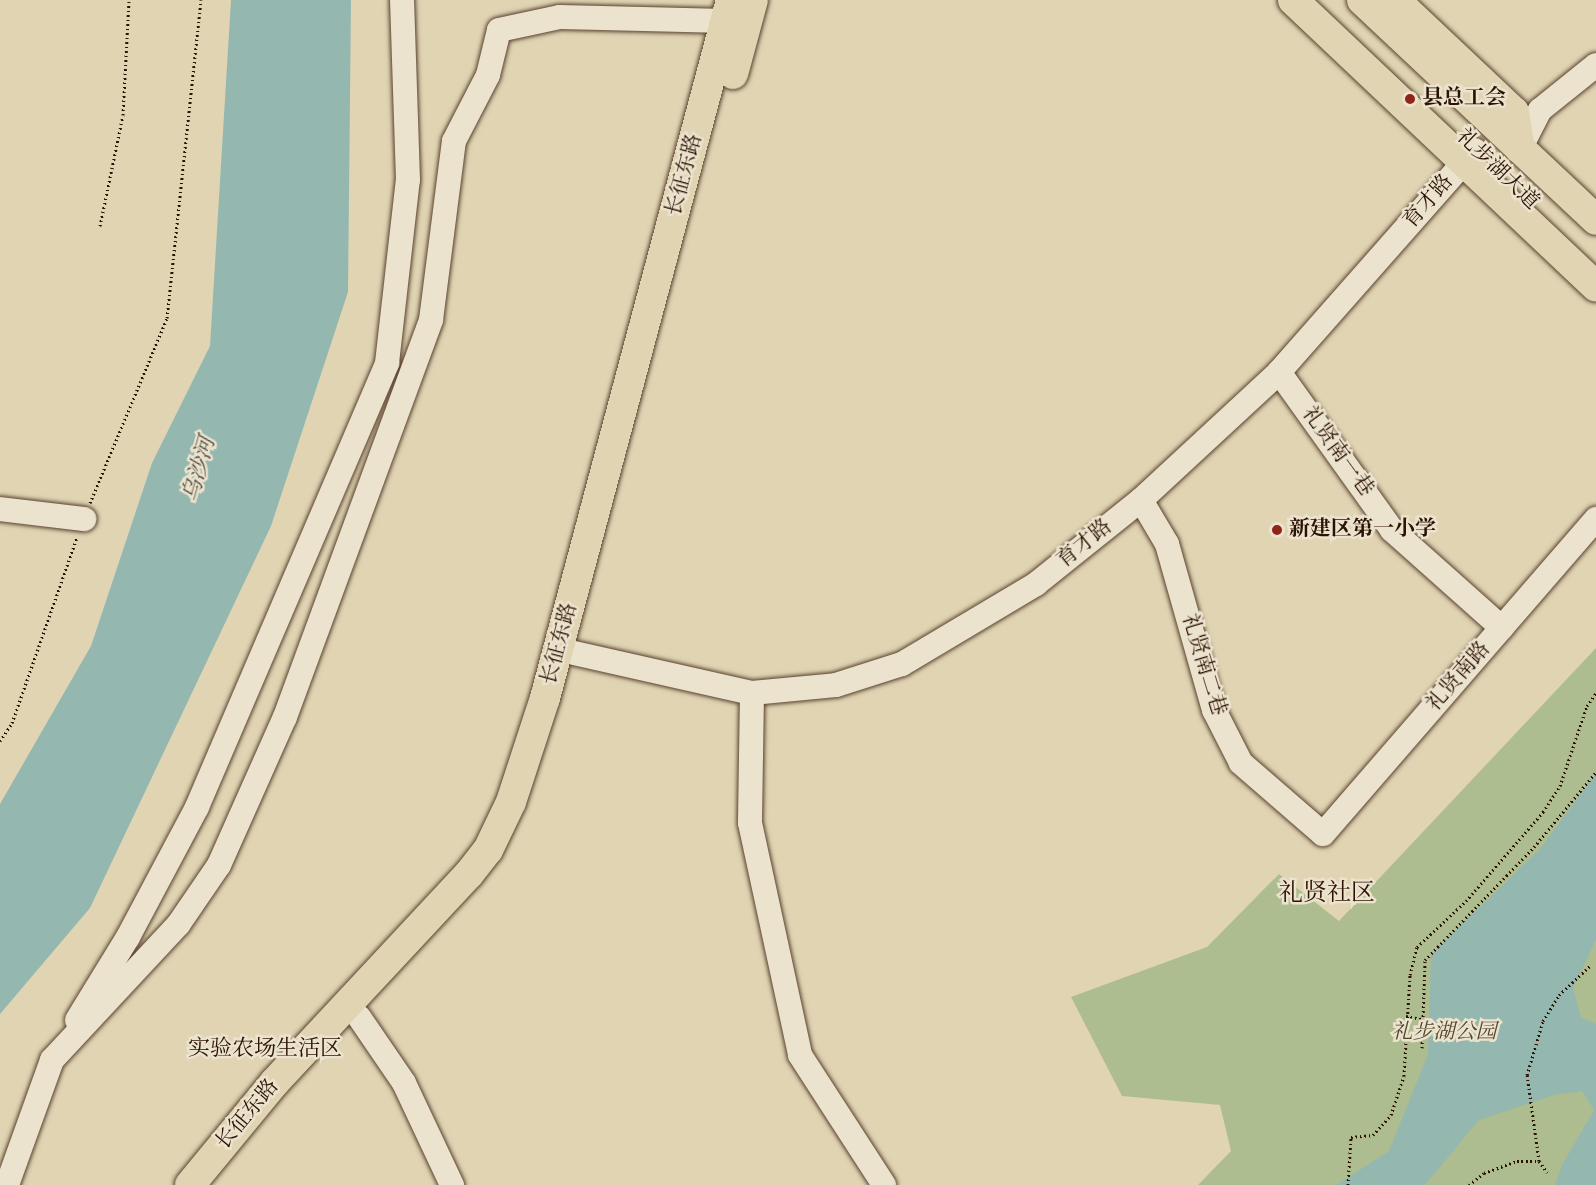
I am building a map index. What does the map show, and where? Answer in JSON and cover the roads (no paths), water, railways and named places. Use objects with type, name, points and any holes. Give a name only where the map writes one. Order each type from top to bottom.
[{"type":"main road","name":"长征东路","points":[[214,1185],[285,1096],[483,883],[508,850],[526,810],[574,653],[753,0]]},
{"type":"main road","points":[[1293,0],[1470,155],[1596,287]]},
{"type":"main road","name":"礼步湖大道","points":[[1320,0],[1470,155],[1596,265]]},
{"type":"main road","name":"礼步湖大道","points":[[1362,0],[1596,220]]},
{"type":"main road","points":[[1395,0],[1514,112],[1520,149]]},
{"type":"main road","name":"长征东路","points":[[190,1185],[274,1083],[470,874],[488,850],[511,802],[545,698],[729,10]]},
{"type":"street","points":[[7,1185],[52,1060],[128,937],[196,807],[387,363],[408,180],[402,0]]},
{"type":"street","points":[[52,1060],[178,925],[219,865],[285,717],[431,320],[454,141],[488,75],[499,30],[560,17],[729,10]]},
{"type":"street","points":[[1520,149],[1540,110],[1596,65]]},
{"type":"street","name":"育才路","points":[[574,653],[752,693],[836,685],[902,664],[1036,584],[1141,500],[1279,372],[1470,155]]},
{"type":"street","name":"礼贤南一巷","points":[[1279,372],[1392,530],[1502,628]]},
{"type":"street","name":"礼贤南二巷","points":[[1141,500],[1167,544],[1214,710],[1241,763],[1323,834]]},
{"type":"street","points":[[0,509],[84,519]]},
{"type":"street","name":"礼贤南路","points":[[1323,834],[1596,519]]},
{"type":"street","points":[[752,693],[750,823],[800,1055],[884,1185]]},
{"type":"street","points":[[358,1017],[404,1083],[452,1185]]},
{"type":"water","name":"乌沙河","points":[[231,0],[351,0],[348,292],[271,526],[90,908],[0,1014],[0,804],[91,646],[152,463],[210,346]]},
{"type":"water","points":[[1596,773],[1596,940],[1573,988],[1581,1017],[1596,1024],[1596,1185],[1555,1185],[1562,1165],[1594,1110],[1582,1091],[1554,1095],[1479,1120],[1425,1185],[1336,1185],[1389,1151],[1428,1054],[1431,954],[1539,850]]},
{"type":"place","name":"县总工会","points":[[1410,99]]},
{"type":"place","name":"新建区第一小学","points":[[1277,530]]},
{"type":"district","name":"礼贤社区","points":[[1327,895]]},
{"type":"district","name":"实验农场生活区","points":[[265,1051]]},
{"type":"park label","name":"礼步湖公园","points":[[1444,1033]]}]
